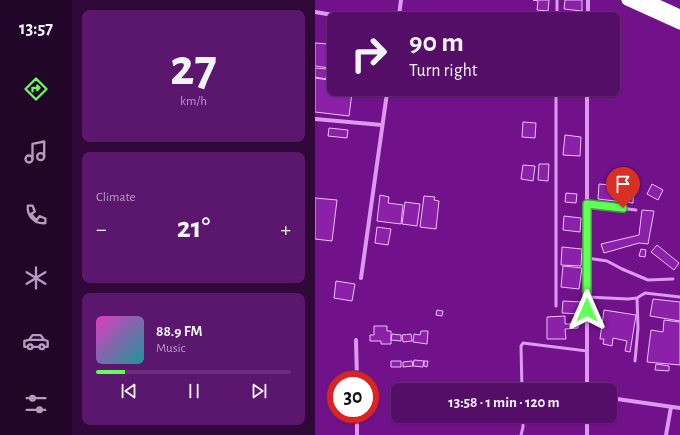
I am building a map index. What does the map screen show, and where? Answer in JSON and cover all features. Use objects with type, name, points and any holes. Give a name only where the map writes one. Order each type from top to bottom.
[{"type":"highway","points":[[627,0],[680,24]]},
{"type":"highway","points":[[647,0],[680,15]]},
{"type":"street","points":[[399,12],[401,0]]},
{"type":"street","points":[[588,0],[588,12]]},
{"type":"street","points":[[315,12],[327,14]]},
{"type":"street","points":[[361,278],[387,96]]},
{"type":"street","points":[[587,96],[587,383]]},
{"type":"street","points":[[315,119],[383,124]]},
{"type":"street","points":[[356,340],[357,371]]},
{"type":"street","points":[[617,399],[680,408]]},
{"type":"street","points":[[665,435],[671,407]]},
{"type":"street","points":[[357,423],[357,435]]},
{"type":"street","points":[[587,423],[587,435]]},
{"type":"lane","points":[[557,0],[557,12]]},
{"type":"lane","points":[[556,96],[556,306]]},
{"type":"lane","points":[[587,204],[636,210]]},
{"type":"lane","points":[[587,258],[607,261],[648,280],[673,279]]},
{"type":"lane","points":[[587,297],[628,299],[637,298],[645,293],[680,297]]},
{"type":"lane","points":[[635,361],[638,328],[637,298]]},
{"type":"lane","points":[[522,383],[521,346],[523,343],[587,351]]},
{"type":"lane","points":[[521,435],[523,423]]},
{"type":"building","points":[[533,0],[549,0],[548,11],[537,10],[538,1]]},
{"type":"building","points":[[565,0],[582,0],[582,11],[564,9]]},
{"type":"building","points":[[315,43],[327,44],[327,68],[315,66]]},
{"type":"building","points":[[315,68],[327,69],[326,79],[315,77]]},
{"type":"building","points":[[315,78],[327,80],[327,96],[352,96],[349,116],[315,112]]},
{"type":"building","points":[[523,122],[536,123],[535,138],[522,137]]},
{"type":"building","points":[[329,128],[348,130],[347,138],[328,136]]},
{"type":"building","points":[[565,135],[581,137],[580,156],[563,155]]},
{"type":"building","points":[[539,164],[549,164],[548,181],[538,180]]},
{"type":"building","points":[[523,165],[535,166],[533,181],[521,179]]},
{"type":"building","points":[[599,184],[634,187],[633,203],[598,199]]},
{"type":"building","points":[[652,184],[663,190],[658,200],[647,194]]},
{"type":"building","points":[[566,193],[577,194],[576,203],[565,202]]},
{"type":"building","points":[[380,195],[389,197],[388,203],[403,205],[401,224],[377,221]]},
{"type":"building","points":[[424,196],[435,197],[434,200],[439,201],[436,229],[420,227]]},
{"type":"building","points":[[315,198],[337,200],[332,241],[315,239]]},
{"type":"building","points":[[405,202],[420,204],[417,226],[402,224]]},
{"type":"building","points":[[642,210],[654,211],[648,244],[639,243],[604,253],[601,244],[639,235]]},
{"type":"building","points":[[564,216],[581,218],[580,232],[563,230]]},
{"type":"building","points":[[377,227],[391,229],[388,245],[375,243]]},
{"type":"building","points":[[657,245],[679,263],[674,270],[651,252]]},
{"type":"building","points":[[562,247],[582,249],[581,266],[561,265]]},
{"type":"building","points":[[641,249],[646,250],[645,257],[639,256]]},
{"type":"building","points":[[563,266],[582,268],[579,289],[561,287]]},
{"type":"building","points":[[336,281],[355,284],[352,301],[334,298]]},
{"type":"building","points":[[653,299],[680,302],[680,321],[650,316]]},
{"type":"building","points":[[563,301],[581,302],[580,314],[562,313]]},
{"type":"building","points":[[437,310],[443,311],[442,316],[436,315]]},
{"type":"building","points":[[604,310],[636,315],[630,352],[625,351],[627,341],[613,338],[612,346],[603,344],[604,339],[600,339]]},
{"type":"building","points":[[565,316],[565,324],[578,324],[578,328],[565,329],[566,339],[547,339],[547,317]]},
{"type":"building","points":[[664,320],[680,322],[680,365],[647,362],[651,330],[663,332]]},
{"type":"building","points":[[374,326],[387,326],[387,331],[391,331],[391,344],[381,344],[381,341],[370,341],[370,335],[374,335]]},
{"type":"building","points":[[421,331],[428,331],[427,344],[413,342],[414,334],[420,335]]},
{"type":"building","points":[[392,334],[401,335],[401,341],[391,340]]},
{"type":"building","points":[[411,334],[412,341],[403,342],[402,335]]},
{"type":"building","points":[[414,360],[424,361],[423,367],[413,366]]},
{"type":"building","points":[[391,361],[401,361],[401,367],[391,367]]},
{"type":"building","points":[[412,361],[413,366],[403,367],[403,362]]},
{"type":"building","points":[[424,361],[428,361],[427,367],[424,366]]},
{"type":"building","points":[[656,364],[669,366],[669,371],[655,370]]},
{"type":"route","points":[[587,310],[587,204],[623,208]]}]
